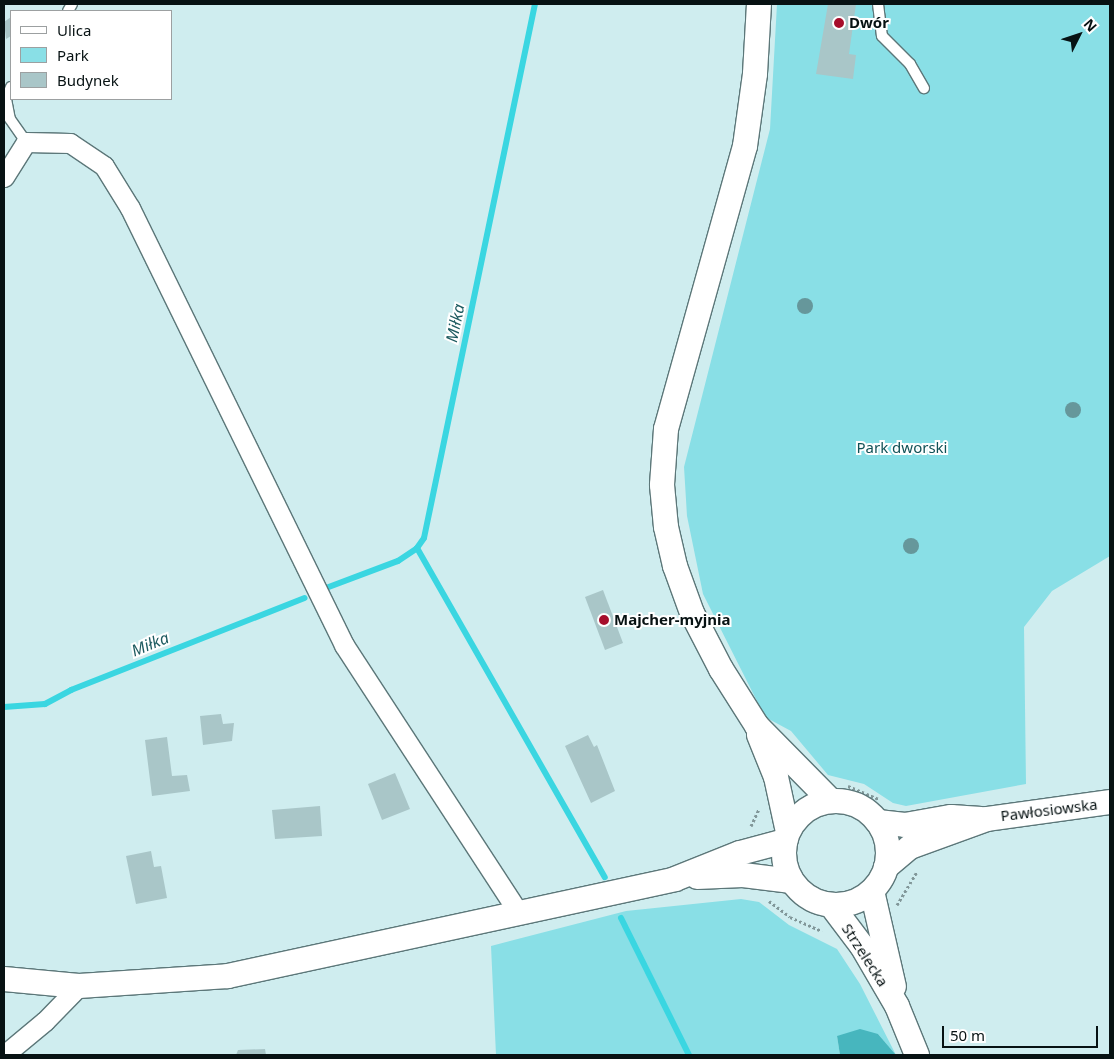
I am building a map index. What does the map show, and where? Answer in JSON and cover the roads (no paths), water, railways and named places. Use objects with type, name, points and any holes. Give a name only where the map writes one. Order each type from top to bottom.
[{"type":"street","points":[[757,726],[838,793],[857,805],[880,812],[888,851],[886,867],[872,891],[860,899],[831,905],[809,897],[792,881],[785,862],[787,836],[776,777],[757,726],[721,668],[692,613],[674,566],[666,527],[662,485],[666,429],[744,146],[755,74],[759,4]]},
{"type":"street","points":[[4,177],[26,142],[70,143],[104,166],[130,208],[344,645],[519,913]]},
{"type":"street","points":[[4,979],[79,986],[228,976],[675,879],[787,836],[810,808],[838,793]]},
{"type":"street","name":"Pawłosiowska","points":[[880,812],[905,825],[951,817],[987,819],[1110,802]]},
{"type":"street","name":"Pawłosiowska","points":[[886,867],[910,847],[987,819]]},
{"type":"street","points":[[675,879],[743,875],[792,881]]},
{"type":"street","name":"Strzelecka","points":[[872,891],[897,1006]]},
{"type":"street","name":"Strzelecka","points":[[831,905],[862,946],[897,1006],[917,1055]]},
{"type":"street","points":[[4,1055],[45,1021],[79,986]]},
{"type":"lane","points":[[878,4],[882,36],[910,64],[924,88]]},
{"type":"lane","points":[[10,88],[6,98],[10,119],[26,142]]},
{"type":"waterway","name":"Miłka","points":[[326,588],[398,561],[417,548],[424,538],[535,4]]},
{"type":"waterway","points":[[417,548],[605,877]]},
{"type":"waterway","name":"Miłka","points":[[4,707],[45,704],[71,690],[304,598]]},
{"type":"waterway","points":[[621,918],[689,1055]]},
{"type":"place","name":"Dwór","points":[[839,23]]},
{"type":"place","name":"Majcher-myjnia","points":[[604,620]]},
{"type":"park label","name":"Park dworski","points":[[902,448]]}]
